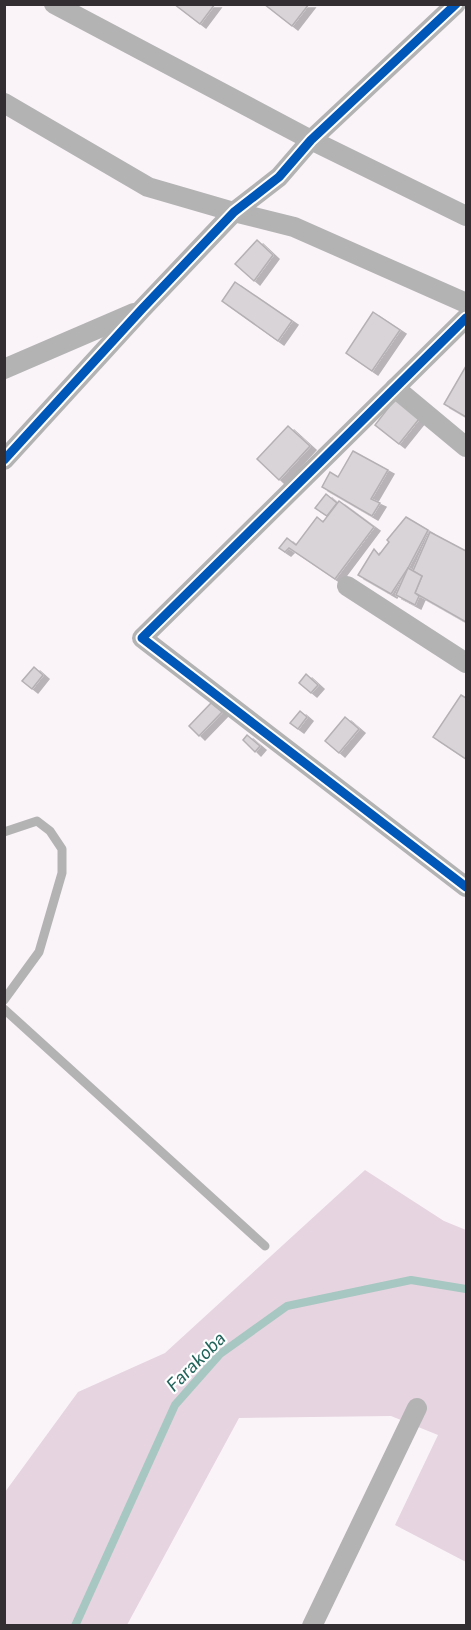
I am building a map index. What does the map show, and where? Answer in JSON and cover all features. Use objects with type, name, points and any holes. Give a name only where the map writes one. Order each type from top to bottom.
[{"type":"street","points":[[54,4],[311,140],[466,216]]},
{"type":"street","points":[[4,460],[234,212],[279,177],[311,140],[456,4]]},
{"type":"street","points":[[4,103],[148,187],[294,227],[466,303]]},
{"type":"street","points":[[4,369],[142,309]]},
{"type":"street","points":[[466,318],[142,638],[466,887]]},
{"type":"street","points":[[395,388],[466,447]]},
{"type":"street","points":[[347,586],[466,663]]},
{"type":"street","points":[[312,1626],[417,1408]]},
{"type":"lane","points":[[4,832],[37,821],[50,831],[62,849],[62,873],[39,952],[4,1000]]},
{"type":"lane","points":[[4,1009],[265,1246]]},
{"type":"shaded area","points":[[365,1170],[444,1221],[466,1230],[466,1562],[395,1525],[438,1435],[391,1416],[239,1418],[127,1625],[5,1626],[5,1492],[78,1392],[165,1353]]},
{"type":"building","points":[[174,4],[215,4],[200,24]]},
{"type":"building","points":[[264,4],[309,4],[292,26]]},
{"type":"building","points":[[257,240],[273,255],[254,281],[235,264]]},
{"type":"building","points":[[235,282],[292,321],[278,341],[222,301]]},
{"type":"building","points":[[373,312],[400,330],[372,371],[346,353]]},
{"type":"building","points":[[466,366],[466,417],[444,404]]},
{"type":"building","points":[[399,394],[423,414],[399,444],[375,425]]},
{"type":"building","points":[[288,426],[310,446],[279,480],[257,459]]},
{"type":"building","points":[[353,451],[388,470],[371,499],[380,503],[372,516],[322,487],[330,472],[338,477]]},
{"type":"building","points":[[326,494],[337,503],[327,516],[315,508]]},
{"type":"building","points":[[339,501],[374,527],[335,579],[289,548],[285,552],[279,548],[287,538],[296,545],[317,517],[323,522]]},
{"type":"building","points":[[406,517],[428,530],[391,594],[358,575],[374,549],[379,555],[389,542],[387,540]]},
{"type":"building","points":[[430,532],[466,551],[466,622],[415,593],[422,576],[413,571]]},
{"type":"building","points":[[408,568],[422,576],[415,593],[419,596],[415,605],[396,595]]},
{"type":"building","points":[[34,667],[43,675],[32,689],[22,681]]},
{"type":"building","points":[[306,674],[318,685],[311,693],[299,683]]},
{"type":"building","points":[[461,695],[466,698],[466,759],[433,737]]},
{"type":"building","points":[[211,703],[222,712],[199,736],[189,726]]},
{"type":"building","points":[[300,711],[307,717],[298,729],[290,723]]},
{"type":"building","points":[[345,717],[359,729],[339,753],[325,741]]},
{"type":"building","points":[[247,735],[260,746],[255,752],[243,740]]},
{"type":"waterway","name":"Farakoba","points":[[75,1626],[175,1405],[220,1354],[287,1306],[411,1280],[466,1289]]},
{"type":"cycle path","points":[[4,460],[234,212],[279,177],[311,140],[456,4]]},
{"type":"cycle path","points":[[466,318],[142,638],[466,887]]}]
